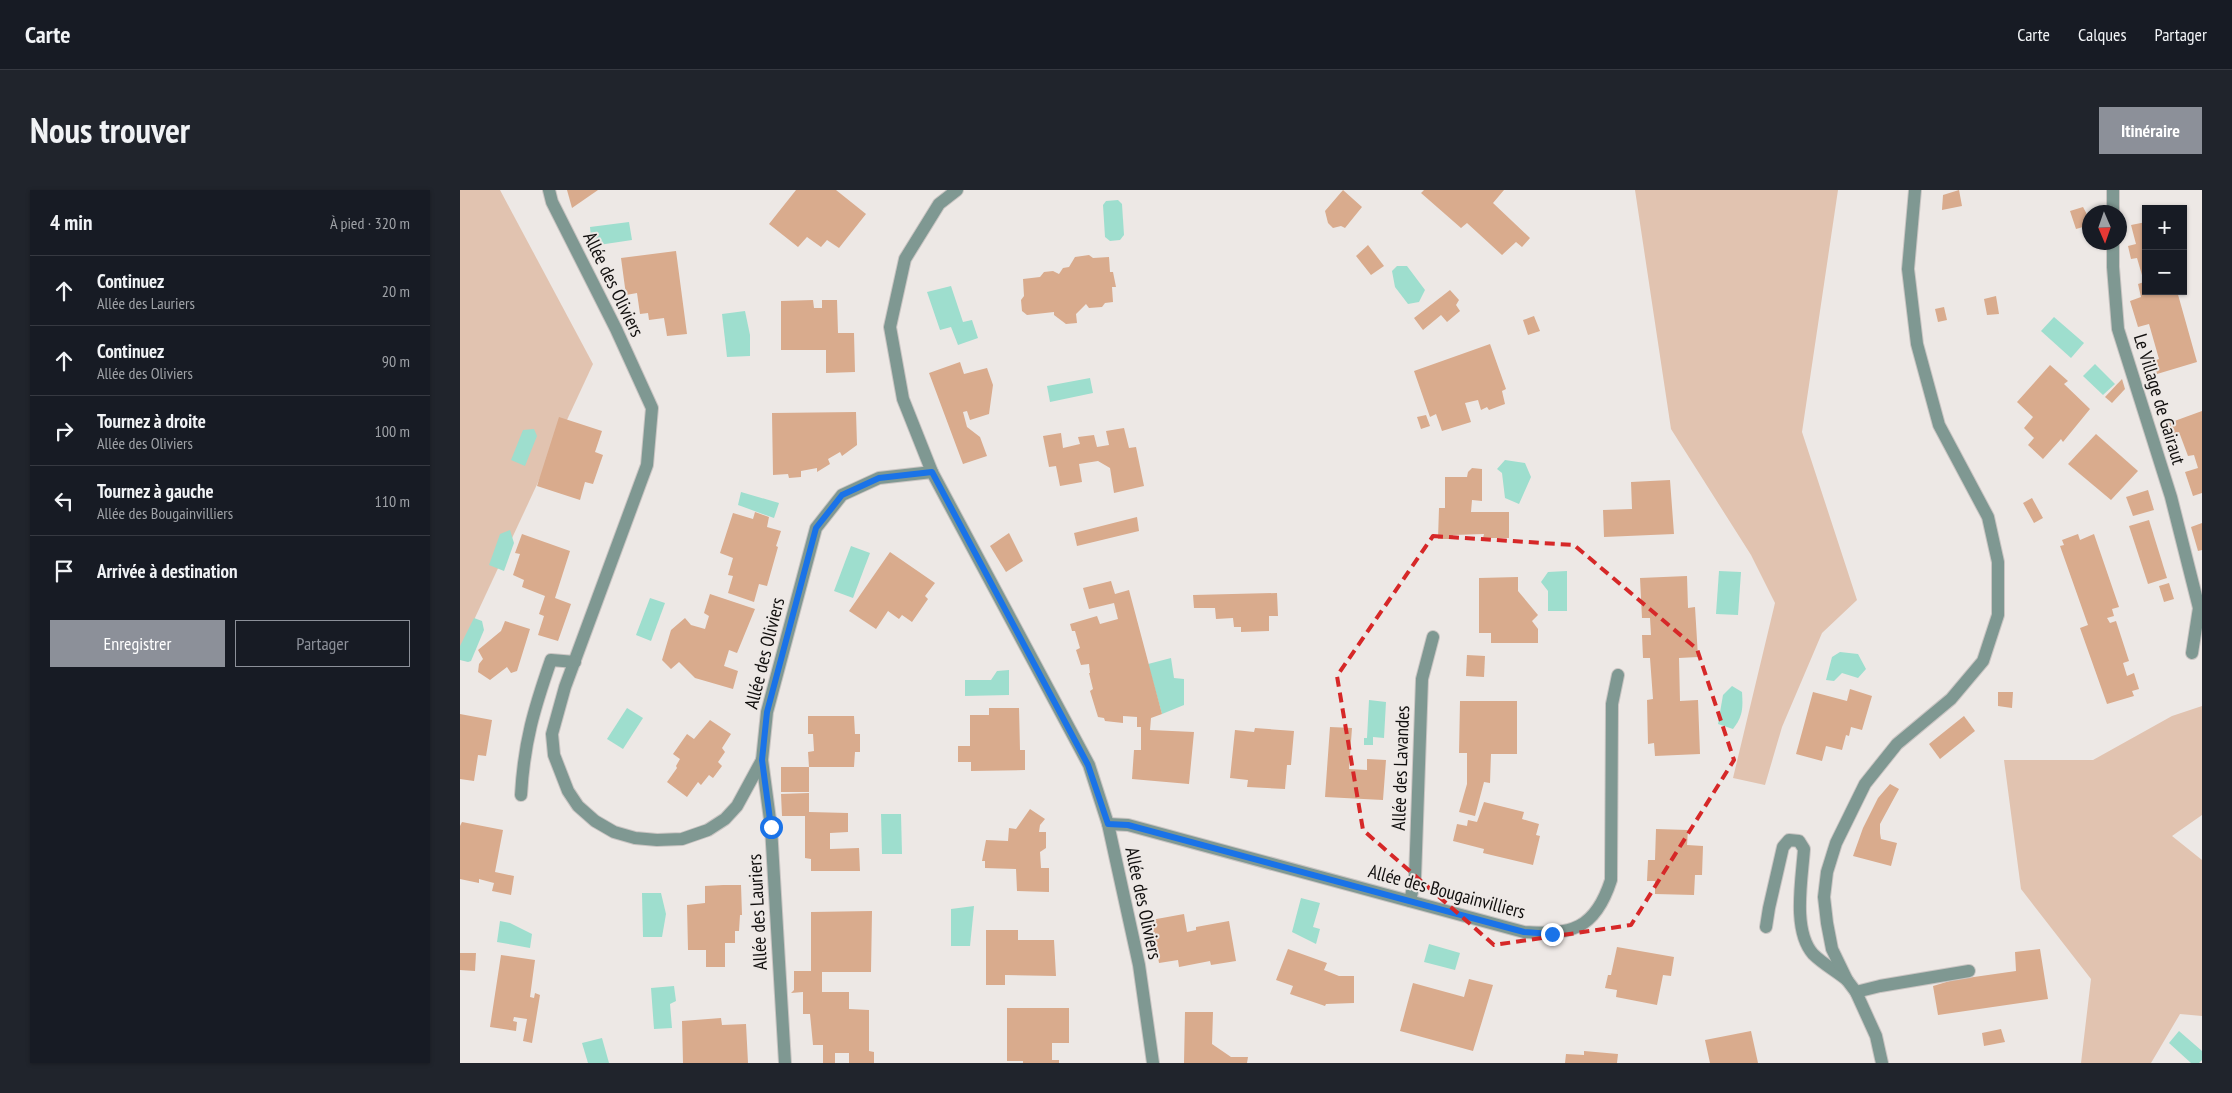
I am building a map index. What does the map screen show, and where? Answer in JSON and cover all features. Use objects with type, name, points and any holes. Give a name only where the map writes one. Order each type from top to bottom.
[{"type":"street","name":"Allée des Oliviers","points":[[549,190],[552,202],[616,329],[652,408],[647,465],[575,662],[552,734],[554,755],[568,791],[578,806],[595,821],[614,832],[634,838],[657,840],[682,839],[708,830],[725,819],[736,806],[762,760],[767,712],[816,528],[842,495],[879,478],[932,472],[1088,765],[1108,824],[1139,965],[1153,1063]]},
{"type":"street","points":[[932,472],[903,399],[890,327],[905,259],[939,204],[957,190]]},
{"type":"street","points":[[1882,1063],[1876,1036],[1856,992],[1847,980],[1832,949],[1824,897],[1827,872],[1836,843],[1865,784],[1898,744],[1951,699],[1982,661],[1998,615],[1998,562],[1988,517],[1939,425],[1917,344],[1908,269],[1915,190]]},
{"type":"street","points":[[2113,190],[2113,205]]},
{"type":"street","name":"Le Village de Gairaut","points":[[2113,250],[2118,330],[2171,497],[2198,608],[2192,653]]},
{"type":"street","name":"Allée des Lavandes","points":[[1410,901],[1415,878],[1422,679],[1433,637]]},
{"type":"street","points":[[521,795],[527,736],[551,660],[575,662]]},
{"type":"street","name":"Allée des Bougainvilliers","points":[[1108,824],[1128,825],[1524,932],[1552,934],[1579,928],[1594,914],[1605,899],[1611,880],[1612,704],[1618,675]]},
{"type":"street","name":"Allée des Lauriers","points":[[762,760],[771,827],[785,1063]]},
{"type":"street","points":[[1766,927],[1768,908],[1783,847],[1789,840],[1799,841],[1804,849],[1799,913],[1805,941],[1813,954],[1847,980]]},
{"type":"street","points":[[1856,992],[1880,986],[1969,971]]},
{"type":"highlighted area","points":[[1433,536],[1574,545],[1697,649],[1734,760],[1631,925],[1494,945],[1363,830],[1337,676]]},
{"type":"shaded area","points":[[460,190],[500,190],[593,364],[460,650]]},
{"type":"shaded area","points":[[1635,190],[1838,190],[1802,432],[1857,600],[1822,633],[1782,727],[1765,785],[1733,778],[1775,603],[1751,555],[1671,429]]},
{"type":"shaded area","points":[[1118,200],[1122,204],[1124,235],[1120,240],[1110,241],[1105,237],[1103,205],[1106,201]]},
{"type":"shaded area","points":[[629,222],[632,240],[592,246],[590,227]]},
{"type":"shaded area","points":[[1397,266],[1407,266],[1425,290],[1419,302],[1408,304],[1395,287],[1392,271]]},
{"type":"shaded area","points":[[951,286],[963,322],[972,320],[978,338],[958,345],[951,327],[940,330],[927,292]]},
{"type":"shaded area","points":[[745,311],[750,335],[750,356],[727,357],[722,314]]},
{"type":"shaded area","points":[[2054,317],[2084,343],[2071,358],[2041,331]]},
{"type":"shaded area","points":[[2095,364],[2115,384],[2103,395],[2083,376]]},
{"type":"shaded area","points":[[1090,378],[1093,393],[1050,402],[1047,386]]},
{"type":"shaded area","points":[[534,429],[537,436],[525,466],[511,460],[523,430]]},
{"type":"shaded area","points":[[1505,460],[1525,463],[1531,477],[1519,504],[1505,498],[1502,473],[1497,469]]},
{"type":"shaded area","points":[[741,492],[779,503],[774,518],[738,505]]},
{"type":"shaded area","points":[[510,530],[514,543],[504,571],[489,565],[500,534]]},
{"type":"shaded area","points":[[851,546],[870,553],[853,598],[834,591]]},
{"type":"shaded area","points":[[1567,571],[1567,611],[1548,611],[1548,591],[1541,582],[1548,572]]},
{"type":"shaded area","points":[[1719,571],[1741,572],[1738,615],[1716,614]]},
{"type":"shaded area","points":[[650,598],[665,603],[651,641],[636,635]]},
{"type":"shaded area","points":[[474,618],[482,621],[484,630],[471,661],[468,662],[460,660],[460,646]]},
{"type":"shaded area","points":[[1840,652],[1858,654],[1866,669],[1858,678],[1842,673],[1834,681],[1826,680],[1832,657]]},
{"type":"shaded area","points":[[1171,658],[1174,678],[1184,679],[1184,705],[1162,714],[1148,664]]},
{"type":"shaded area","points":[[1009,670],[1009,695],[965,696],[965,680],[991,680],[997,671]]},
{"type":"shaded area","points":[[1732,686],[1742,692],[1741,716],[1733,729],[1718,724],[1723,695]]},
{"type":"shaded area","points":[[1369,700],[1386,702],[1384,738],[1373,737],[1373,745],[1364,745],[1364,738],[1367,738]]},
{"type":"shaded area","points":[[2202,706],[2202,815],[2172,836],[2202,860],[2202,1016],[2180,1014],[2151,1063],[2081,1063],[2091,979],[2021,889],[2004,760],[2093,760],[2172,716]]},
{"type":"shaded area","points":[[627,708],[643,718],[623,749],[607,739]]},
{"type":"shaded area","points":[[881,814],[901,814],[902,854],[882,854]]},
{"type":"shaded area","points":[[642,893],[661,893],[666,914],[662,937],[643,937]]},
{"type":"shaded area","points":[[1301,898],[1320,903],[1313,927],[1320,929],[1316,944],[1292,932]]},
{"type":"shaded area","points":[[974,906],[970,946],[951,946],[951,909]]},
{"type":"shaded area","points":[[500,921],[510,923],[532,934],[530,948],[497,942]]},
{"type":"shaded area","points":[[1429,944],[1460,953],[1455,970],[1424,962]]},
{"type":"shaded area","points":[[674,986],[676,1001],[670,1004],[672,1028],[654,1029],[651,988]]},
{"type":"shaded area","points":[[2179,1031],[2202,1051],[2202,1060],[2199,1063],[2191,1063],[2169,1043]]},
{"type":"shaded area","points":[[602,1038],[609,1063],[588,1063],[582,1043]]},
{"type":"building","points":[[567,190],[598,190],[572,208]]},
{"type":"building","points":[[796,190],[836,190],[866,214],[839,248],[827,240],[821,247],[807,237],[798,247],[769,224]]},
{"type":"building","points":[[1343,190],[1362,207],[1345,228],[1341,226],[1333,228],[1328,223],[1325,211]]},
{"type":"building","points":[[1424,190],[1504,190],[1493,203],[1530,238],[1522,247],[1516,242],[1502,255],[1467,223],[1461,228],[1421,193]]},
{"type":"building","points":[[1959,190],[1962,206],[1942,210],[1943,195]]},
{"type":"building","points":[[2082,207],[2082,227],[2076,229],[2070,211]]},
{"type":"building","points":[[2142,223],[2142,275],[2137,258],[2131,259],[2128,246],[2136,244],[2131,225]]},
{"type":"building","points":[[1368,245],[1384,266],[1371,275],[1356,256]]},
{"type":"building","points":[[676,251],[687,334],[667,336],[664,318],[649,320],[648,313],[640,314],[637,293],[626,295],[621,258]]},
{"type":"building","points":[[1089,255],[1093,258],[1109,257],[1110,272],[1113,272],[1116,287],[1112,287],[1113,302],[1105,303],[1102,307],[1089,308],[1086,304],[1076,314],[1077,323],[1066,324],[1054,315],[1054,312],[1027,315],[1022,311],[1021,300],[1024,296],[1023,279],[1040,277],[1044,272],[1053,271],[1059,274],[1063,268],[1069,267],[1075,257]]},
{"type":"building","points":[[2142,283],[2142,295],[2178,295],[2197,362],[2157,374],[2153,361],[2159,359],[2149,324],[2138,327],[2130,301],[2141,297],[2138,284]]},
{"type":"building","points":[[1450,290],[1459,300],[1456,305],[1460,311],[1447,322],[1441,315],[1423,330],[1414,318]]},
{"type":"building","points":[[1996,296],[1999,314],[1987,315],[1984,299]]},
{"type":"building","points":[[813,300],[814,308],[822,308],[822,300],[837,300],[838,333],[854,333],[855,372],[826,373],[826,350],[781,350],[781,301]]},
{"type":"building","points":[[1944,307],[1947,320],[1938,322],[1935,309]]},
{"type":"building","points":[[1534,316],[1540,331],[1528,335],[1523,320]]},
{"type":"building","points":[[1490,344],[1506,389],[1502,391],[1505,404],[1489,410],[1487,407],[1481,410],[1478,400],[1465,403],[1471,422],[1442,431],[1436,414],[1430,417],[1414,371]]},
{"type":"building","points":[[960,362],[964,374],[987,368],[993,385],[989,414],[970,420],[967,411],[963,412],[967,427],[980,437],[987,456],[963,464],[929,373]]},
{"type":"building","points":[[2050,365],[2068,381],[2064,384],[2090,409],[2063,442],[2061,439],[2043,459],[2028,445],[2034,438],[2024,428],[2033,417],[2017,402]]},
{"type":"building","points":[[2122,379],[2125,389],[2112,403],[2105,397]]},
{"type":"building","points":[[2202,411],[2202,493],[2193,496],[2185,472],[2198,468],[2194,455],[2188,456],[2179,432],[2172,434],[2169,423]]},
{"type":"building","points":[[856,412],[857,445],[842,456],[840,452],[828,459],[830,464],[817,472],[817,468],[801,471],[801,477],[789,478],[788,474],[773,475],[772,413]]},
{"type":"building","points":[[1426,415],[1430,426],[1421,429],[1417,417]]},
{"type":"building","points":[[559,417],[602,431],[595,452],[603,455],[593,484],[585,482],[580,500],[537,486]]},
{"type":"building","points":[[1124,428],[1129,448],[1136,447],[1144,486],[1114,493],[1110,468],[1098,461],[1079,464],[1082,482],[1060,486],[1056,466],[1049,467],[1043,436],[1061,433],[1063,448],[1080,444],[1078,437],[1094,435],[1097,447],[1109,445],[1106,431]]},
{"type":"building","points":[[2096,434],[2138,471],[2111,500],[2068,464]]},
{"type":"building","points":[[1472,468],[1482,469],[1482,501],[1472,500],[1471,512],[1509,512],[1509,538],[1483,538],[1484,534],[1453,535],[1453,539],[1438,539],[1439,508],[1445,508],[1445,477],[1467,477],[1468,472]]},
{"type":"building","points":[[1670,480],[1674,534],[1604,537],[1603,510],[1632,509],[1631,482]]},
{"type":"building","points":[[2148,490],[2154,510],[2133,516],[2126,497]]},
{"type":"building","points":[[2032,498],[2043,518],[2034,523],[2023,503]]},
{"type":"building","points":[[755,512],[769,517],[767,527],[781,531],[767,586],[759,584],[754,602],[728,593],[733,576],[728,575],[733,558],[720,553],[733,513],[753,519]]},
{"type":"building","points":[[1137,517],[1139,531],[1077,546],[1074,533]]},
{"type":"building","points":[[2149,520],[2167,578],[2148,584],[2129,526]]},
{"type":"building","points":[[2202,523],[2202,550],[2198,551],[2191,527]]},
{"type":"building","points":[[1009,533],[1023,561],[1006,572],[990,546]]},
{"type":"building","points":[[522,534],[570,551],[555,598],[571,604],[558,641],[538,635],[544,616],[539,614],[545,596],[522,587],[524,580],[513,575],[520,554],[515,553]]},
{"type":"building","points":[[2078,534],[2080,540],[2094,534],[2119,607],[2112,609],[2114,616],[2107,618],[2110,623],[2116,621],[2129,661],[2123,663],[2127,676],[2134,673],[2139,689],[2132,691],[2134,696],[2107,704],[2080,628],[2088,625],[2060,546],[2064,545],[2062,540]]},
{"type":"building","points":[[890,552],[935,583],[925,596],[928,599],[912,622],[902,615],[899,619],[888,611],[876,629],[849,611]]},
{"type":"building","points":[[1687,576],[1688,608],[1695,607],[1698,657],[1679,658],[1680,701],[1698,700],[1700,754],[1655,756],[1654,743],[1648,744],[1647,700],[1653,699],[1650,658],[1643,658],[1642,635],[1651,635],[1650,618],[1642,618],[1640,578]]},
{"type":"building","points":[[1518,577],[1518,591],[1538,615],[1532,621],[1538,629],[1538,643],[1491,643],[1491,633],[1479,633],[1479,578]]},
{"type":"building","points":[[1111,581],[1115,594],[1129,590],[1162,714],[1151,718],[1150,730],[1194,732],[1189,784],[1132,779],[1134,750],[1141,750],[1141,727],[1137,727],[1137,717],[1123,716],[1123,723],[1105,721],[1104,718],[1098,717],[1090,691],[1093,689],[1089,664],[1081,665],[1076,650],[1080,648],[1075,631],[1072,631],[1070,624],[1097,616],[1100,624],[1118,619],[1114,603],[1089,609],[1083,588]]},
{"type":"building","points":[[2169,583],[2174,599],[2164,602],[2159,586]]},
{"type":"building","points":[[1277,593],[1278,616],[1269,616],[1269,631],[1241,632],[1241,627],[1234,627],[1233,618],[1216,619],[1215,608],[1194,608],[1193,595]]},
{"type":"building","points":[[710,594],[755,609],[737,653],[729,650],[724,666],[738,671],[733,689],[695,678],[679,662],[671,669],[662,660],[671,630],[685,618],[691,625],[705,629],[709,616],[704,613]]},
{"type":"building","points":[[505,621],[530,629],[517,671],[511,673],[507,667],[490,680],[478,672],[479,664],[483,659],[478,650],[501,631]]},
{"type":"building","points":[[1467,655],[1485,656],[1484,677],[1466,676]]},
{"type":"building","points":[[1850,689],[1872,696],[1862,730],[1851,727],[1849,736],[1846,735],[1842,750],[1826,746],[1822,761],[1796,754],[1813,692],[1847,701]]},
{"type":"building","points":[[1998,692],[2013,692],[2012,708],[1998,706]]},
{"type":"building","points":[[1460,701],[1517,701],[1517,754],[1491,754],[1490,783],[1484,782],[1475,816],[1459,812],[1467,784],[1467,753],[1459,753]]},
{"type":"building","points":[[989,708],[1019,708],[1020,750],[1025,750],[1025,770],[971,771],[971,762],[958,762],[958,746],[970,746],[970,715],[989,715]]},
{"type":"building","points":[[460,714],[492,720],[486,756],[478,755],[474,781],[460,779]]},
{"type":"building","points":[[808,716],[854,716],[855,734],[860,734],[860,752],[855,752],[854,767],[809,767],[808,752],[814,751],[813,734],[808,734]]},
{"type":"building","points":[[1964,716],[1975,731],[1940,759],[1929,744]]},
{"type":"building","points":[[710,720],[731,734],[722,748],[725,752],[718,762],[722,766],[713,778],[709,775],[701,785],[698,782],[687,797],[667,782],[677,768],[676,766],[680,759],[673,754],[687,734],[694,739]]},
{"type":"building","points":[[1330,727],[1352,728],[1349,769],[1367,770],[1367,759],[1386,760],[1383,800],[1325,797]]},
{"type":"building","points":[[1255,728],[1294,731],[1291,765],[1287,765],[1285,789],[1247,787],[1248,780],[1230,778],[1235,730],[1254,732]]},
{"type":"building","points":[[781,767],[809,767],[809,792],[781,792]]},
{"type":"building","points":[[1890,784],[1899,789],[1880,824],[1880,833],[1881,839],[1897,843],[1891,866],[1853,856],[1863,828],[1878,798]]},
{"type":"building","points":[[809,793],[809,812],[848,813],[848,832],[830,833],[830,849],[859,848],[860,871],[811,871],[811,859],[805,858],[805,816],[782,816],[781,794]]},
{"type":"building","points":[[1484,802],[1524,812],[1522,819],[1539,824],[1536,835],[1540,836],[1533,865],[1483,853],[1484,849],[1453,841],[1457,824],[1467,826],[1468,820],[1477,822]]},
{"type":"building","points":[[1030,809],[1045,819],[1040,825],[1039,832],[1046,832],[1046,848],[1040,852],[1041,868],[1049,868],[1049,892],[1017,891],[1016,869],[985,868],[985,861],[982,861],[986,840],[1008,841],[1009,828],[1016,829]]},
{"type":"building","points":[[462,822],[503,830],[495,872],[514,876],[511,895],[492,891],[494,883],[479,879],[479,883],[460,879],[460,826]]},
{"type":"building","points":[[1656,829],[1688,830],[1687,845],[1703,846],[1702,875],[1695,875],[1694,895],[1655,894],[1655,881],[1647,881],[1648,860],[1655,860]]},
{"type":"building","points":[[741,885],[742,915],[740,915],[739,931],[735,931],[735,943],[725,943],[725,967],[706,967],[706,950],[688,950],[687,905],[705,903],[705,886]]},
{"type":"building","points":[[872,911],[871,972],[822,972],[822,992],[849,992],[849,1009],[869,1010],[869,1051],[874,1052],[874,1063],[849,1063],[849,1053],[835,1053],[835,1063],[823,1063],[823,1045],[813,1045],[810,1014],[803,1014],[803,992],[791,993],[794,990],[794,971],[811,971],[811,912]]},
{"type":"building","points":[[1184,914],[1187,932],[1196,930],[1196,927],[1229,921],[1236,961],[1211,965],[1210,961],[1179,967],[1178,960],[1159,963],[1151,920]]},
{"type":"building","points":[[986,930],[1018,930],[1018,940],[1054,940],[1056,976],[1005,975],[1005,985],[986,985]]},
{"type":"building","points":[[1617,947],[1674,957],[1671,976],[1663,975],[1657,1005],[1616,997],[1617,990],[1605,988],[1608,975],[1611,975]]},
{"type":"building","points":[[1288,949],[1327,963],[1324,970],[1339,976],[1354,976],[1354,1003],[1326,1004],[1325,1006],[1290,994],[1293,986],[1276,980]]},
{"type":"building","points":[[2040,949],[2048,999],[1938,1015],[1933,986],[1953,980],[2016,971],[2015,952]]},
{"type":"building","points":[[460,953],[476,953],[475,971],[460,970]]},
{"type":"building","points":[[501,955],[535,960],[530,997],[534,998],[535,993],[540,995],[532,1043],[523,1041],[527,1019],[514,1017],[513,1021],[517,1022],[516,1031],[490,1027]]},
{"type":"building","points":[[1469,979],[1493,985],[1473,1051],[1400,1031],[1413,983],[1464,997]]},
{"type":"building","points":[[1007,1008],[1069,1008],[1069,1043],[1052,1043],[1052,1060],[1059,1060],[1059,1063],[1007,1061]]},
{"type":"building","points":[[1185,1012],[1213,1012],[1212,1044],[1231,1057],[1248,1057],[1247,1063],[1184,1063]]},
{"type":"building","points":[[721,1018],[722,1025],[746,1024],[748,1063],[683,1063],[682,1021]]},
{"type":"building","points":[[2001,1029],[2005,1042],[1984,1046],[1982,1033]]},
{"type":"building","points":[[1751,1031],[1758,1063],[1710,1063],[1705,1040]]},
{"type":"building","points":[[1584,1051],[1618,1054],[1617,1063],[1565,1063],[1566,1054],[1584,1055]]},
{"type":"route","points":[[771,827],[762,760],[767,712],[816,528],[842,495],[879,478],[932,472],[1006,607],[1088,765],[1108,824],[1128,825],[1524,932],[1552,934]]}]
